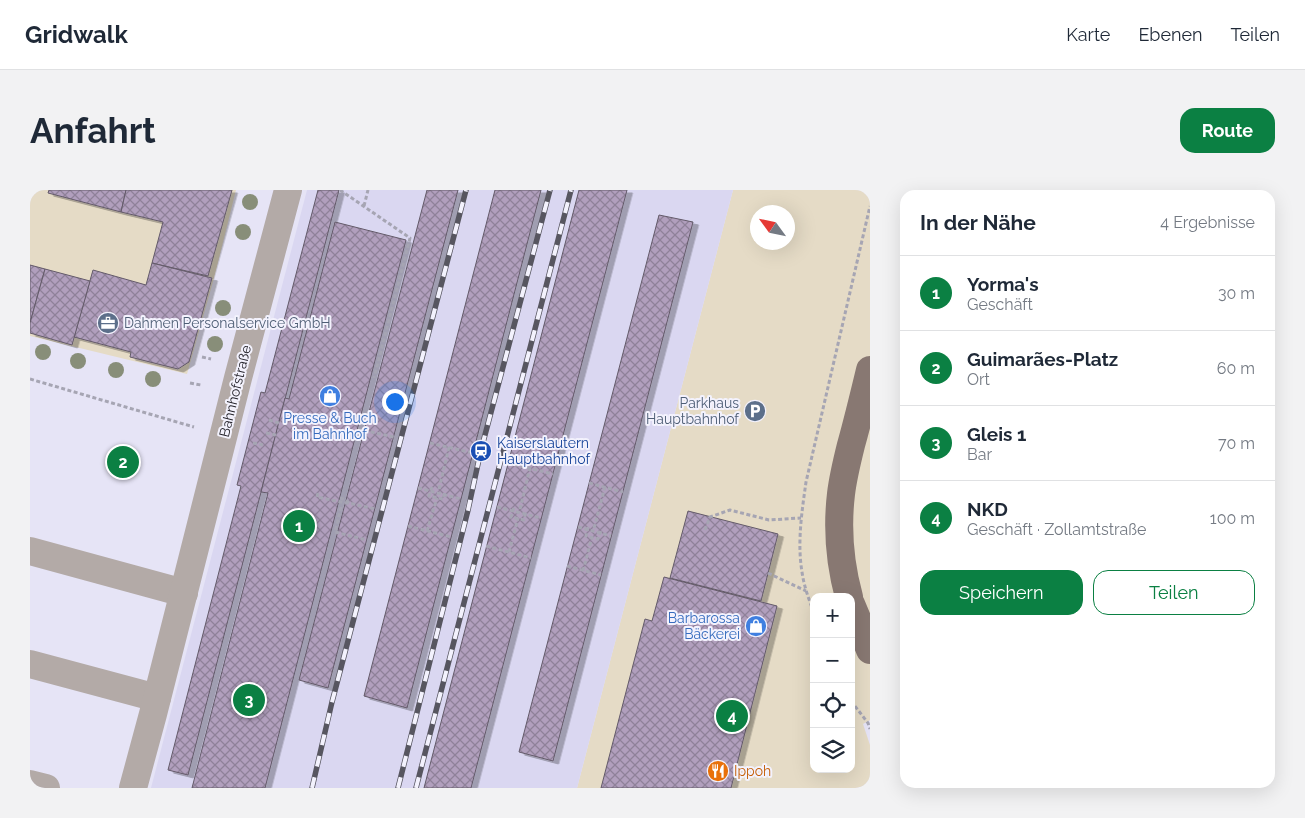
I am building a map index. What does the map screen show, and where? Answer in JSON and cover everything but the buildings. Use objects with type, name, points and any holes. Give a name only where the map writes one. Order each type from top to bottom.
[{"type":"main road","points":[[848,593],[840,553],[841,493],[870,370]]},
{"type":"main road","points":[[855,614],[870,650]]},
{"type":"lane","name":"Bahnhofstraße","points":[[133,788],[288,190]]},
{"type":"lane","points":[[30,551],[184,593]]},
{"type":"lane","points":[[30,664],[155,706]]},
{"type":"lane","points":[[30,680],[155,706]]},
{"type":"lane","points":[[30,784],[46,788]]},
{"type":"path","points":[[340,190],[410,238],[374,378]]},
{"type":"path","points":[[364,206],[368,190]]},
{"type":"path","points":[[202,357],[211,359]]},
{"type":"path","points":[[30,379],[223,436],[263,445]]},
{"type":"path","points":[[190,384],[201,386]]},
{"type":"path","points":[[269,420],[279,423]]},
{"type":"path","points":[[358,428],[394,437]]},
{"type":"path","points":[[266,433],[276,435]]},
{"type":"path","points":[[430,443],[473,453]]},
{"type":"path","points":[[439,488],[449,447]]},
{"type":"path","points":[[508,463],[553,474]]},
{"type":"path","points":[[520,509],[530,468]]},
{"type":"path","points":[[589,483],[623,492]]},
{"type":"path","points":[[432,486],[429,496],[443,499],[445,490]]},
{"type":"path","points":[[594,528],[605,487]]},
{"type":"path","points":[[418,488],[461,499]]},
{"type":"path","points":[[318,493],[317,497],[375,509]]},
{"type":"path","points":[[340,498],[349,503]]},
{"type":"path","points":[[427,531],[437,498]]},
{"type":"path","points":[[341,507],[335,532],[367,540]]},
{"type":"path","points":[[497,507],[541,518]]},
{"type":"path","points":[[514,508],[511,517],[524,520],[526,511]]},
{"type":"path","points":[[706,530],[710,517],[730,510],[769,520],[802,518]]},
{"type":"path","points":[[509,552],[518,518]]},
{"type":"path","points":[[408,526],[451,537]]},
{"type":"path","points":[[578,527],[611,536]]},
{"type":"path","points":[[588,527],[586,536],[598,539],[600,530]]},
{"type":"path","points":[[583,571],[592,537]]},
{"type":"path","points":[[486,546],[531,558]]},
{"type":"path","points":[[567,566],[601,575]]},
{"type":"path","points":[[768,573],[807,592]]},
{"type":"path","points":[[855,706],[868,723],[870,729]]},
{"type":"shaded area","points":[[30,190],[236,190],[187,374],[30,336]]},
{"type":"shaded area","points":[[307,190],[733,190],[577,788],[151,788]]},
{"type":"shaded area","points":[[733,190],[870,190],[870,720],[863,724],[870,745],[870,788],[577,788]]},
{"type":"railway","points":[[312,788],[332,702],[466,190]]},
{"type":"railway","points":[[398,788],[468,510],[481,450],[550,190]]},
{"type":"railway","points":[[416,788],[571,190]]},
{"type":"place","name":"Dahmen Personalservice GmbH","points":[[108,323]]},
{"type":"place","name":"Presse & Buch im Bahnhof","points":[[330,396]]},
{"type":"place","name":"Parkhaus Hauptbahnhof","points":[[755,411]]},
{"type":"place","name":"Kaiserslautern Hauptbahnhof","points":[[481,451]]},
{"type":"place","name":"Guimarães-Platz","points":[[123,462]]},
{"type":"place","name":"Yorma's","points":[[299,526]]},
{"type":"place","name":"Barbarossa Bäckerei","points":[[756,626]]},
{"type":"place","name":"Gleis 1","points":[[249,700]]},
{"type":"place","name":"NKD","points":[[732,716]]},
{"type":"place","name":"Ippoh","points":[[718,771]]}]
